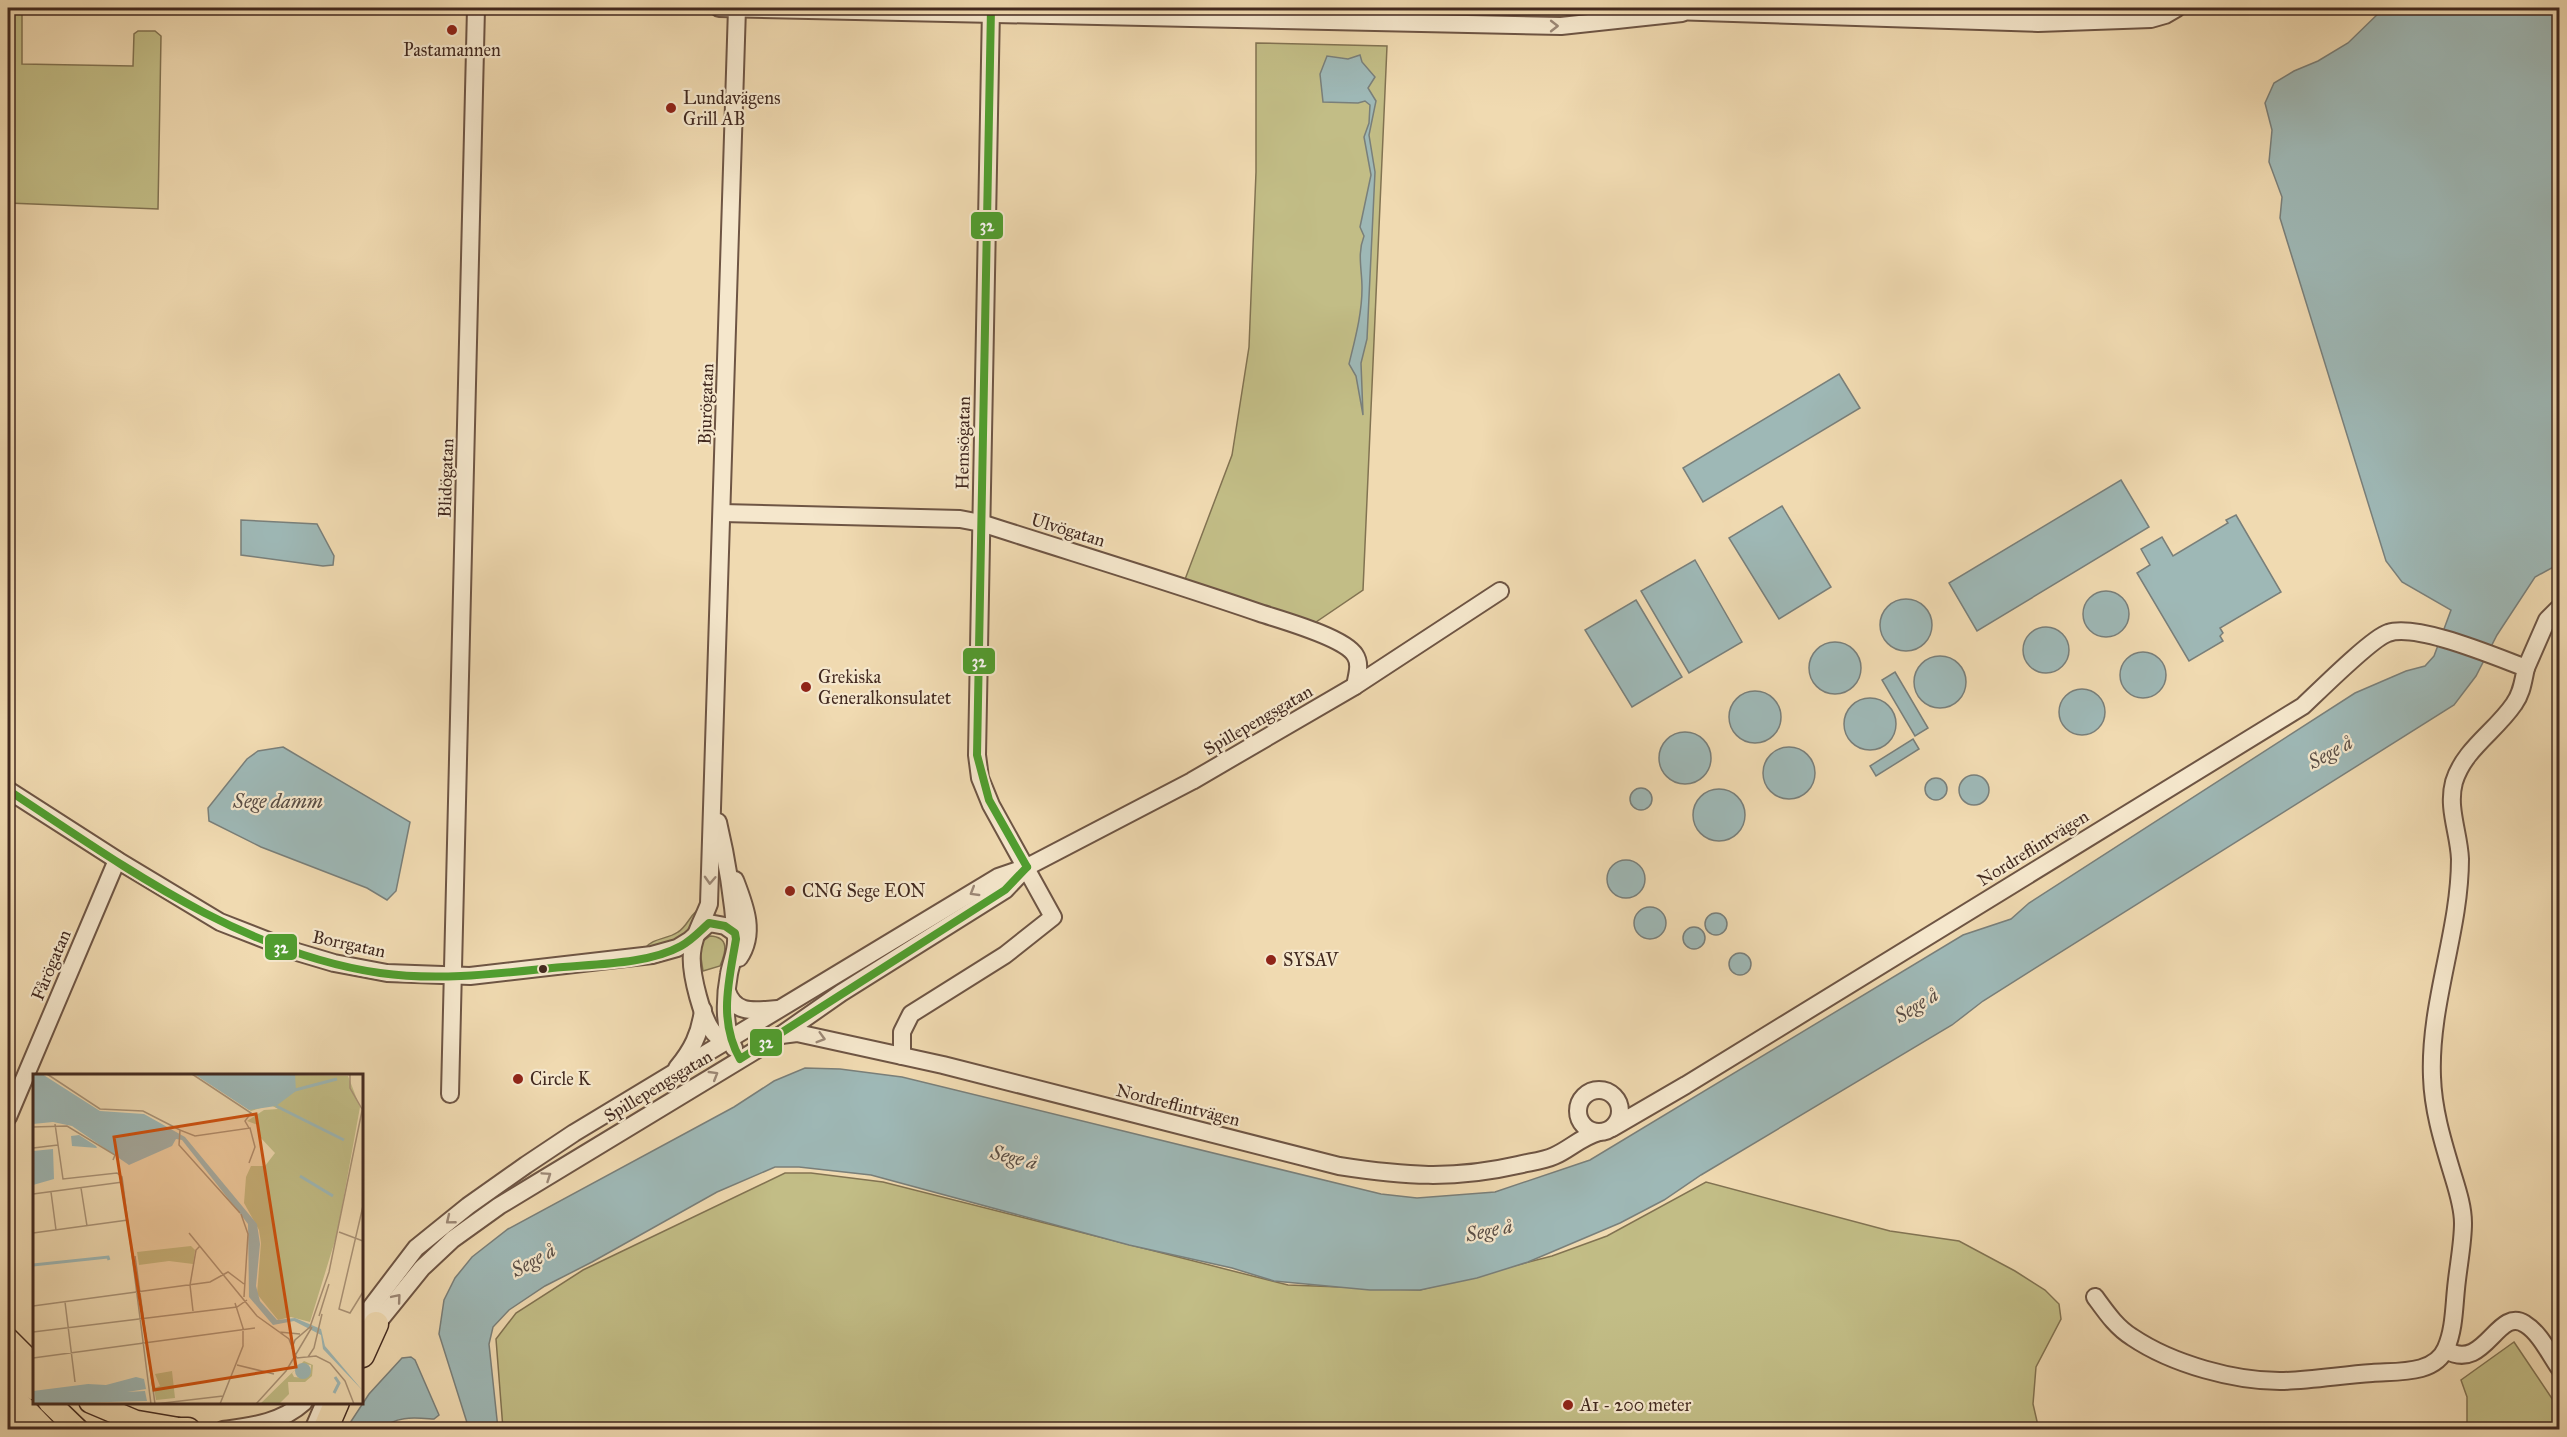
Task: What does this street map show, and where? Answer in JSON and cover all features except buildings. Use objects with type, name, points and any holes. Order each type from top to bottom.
[{"type":"highway","points":[[363,1350],[369,1321]]},
{"type":"highway","points":[[326,1430],[336,1404]]},
{"type":"main road","points":[[8,1339],[33,1364]]},
{"type":"main road","points":[[8,1364],[33,1388]]},
{"type":"main road","points":[[8,1391],[46,1430]]},
{"type":"main road","points":[[51,1404],[78,1430]]},
{"type":"main road","points":[[95,1404],[135,1421],[177,1429]]},
{"type":"main road","points":[[8,1415],[22,1430]]},
{"type":"street","name":"Blidögatan","points":[[450,1094],[476,8]]},
{"type":"street","points":[[719,8],[991,10],[1561,26],[1720,10],[2038,23],[2103,14],[2151,19],[2177,8]]},
{"type":"street","name":"Bjurögatan","points":[[730,1041],[718,1037],[703,1010],[693,973],[692,954],[709,904],[714,801],[737,8]]},
{"type":"street","points":[[1645,8],[1682,13]]},
{"type":"street","name":"Hemsögatan","points":[[902,1056],[902,1032],[911,1014],[1005,955],[1053,917],[997,816],[979,774],[977,724],[991,10]]},
{"type":"street","name":"Ulvögatan","points":[[722,513],[960,519],[981,523],[1173,583],[1315,632],[1345,645],[1355,655],[1359,668],[1355,686]]},
{"type":"street","name":"Spillepengsgatan","points":[[363,1341],[369,1321],[416,1248],[456,1215],[574,1134],[998,877],[1027,867],[1192,781],[1355,686],[1500,591]]},
{"type":"street","points":[[2095,1297],[2111,1319],[2132,1337],[2166,1354],[2211,1371],[2247,1379],[2284,1381],[2423,1368],[2437,1362],[2446,1350],[2451,1331],[2463,1222],[2457,1190],[2435,1110],[2432,1048],[2458,889],[2460,857],[2451,804],[2454,783],[2462,762],[2514,704],[2522,690],[2518,665],[2547,620],[2559,607]]},
{"type":"street","name":"Nordreflintvägen","points":[[781,1035],[797,1033],[902,1056],[1339,1166],[1398,1175],[1446,1177],[1502,1169],[1555,1156],[1585,1136],[1605,1130],[1658,1101],[2303,706],[2386,633],[2404,630],[2423,633],[2518,665]]},
{"type":"street","name":"Borrgatan","points":[[8,790],[117,860],[220,922],[297,952],[358,969],[453,976],[483,975],[652,955],[677,948],[709,923],[725,926],[735,933]]},
{"type":"street","name":"Bjurögatan","points":[[714,801],[728,862],[735,933],[736,951],[727,992],[730,1041],[740,1059]]},
{"type":"street","name":"Fårögatan","points":[[8,1117],[117,860]]},
{"type":"street","name":"Bjurögatan","points":[[728,862],[748,920],[746,947],[731,968]]},
{"type":"street","name":"Spillepengsgatan","points":[[369,1321],[453,1239],[499,1206],[781,1035],[841,993],[1005,890],[1027,867]]},
{"type":"street","name":"Borrgatan","points":[[652,955],[672,958],[693,973]]},
{"type":"street","points":[[727,992],[730,1000],[736,1006],[748,1011],[782,1009]]},
{"type":"street","points":[[669,1078],[691,1052],[698,1036],[703,1010]]},
{"type":"street","points":[[1566,1148],[1579,1116],[1580,1102],[1590,1092],[1603,1091],[1616,1100],[1658,1101]]},
{"type":"street","points":[[1579,1116],[1586,1128],[1605,1130],[1619,1116],[1616,1100]]},
{"type":"street","points":[[2446,1350],[2456,1356],[2465,1356],[2482,1347],[2507,1323],[2518,1320],[2527,1324],[2559,1369]]},
{"type":"street","points":[[223,1430],[272,1421],[293,1412],[302,1404]]},
{"type":"street","points":[[313,1430],[324,1404]]},
{"type":"shaded area","points":[[8,8],[22,8],[22,64],[133,66],[134,34],[138,31],[155,31],[161,36],[158,209],[8,203]]},
{"type":"shaded area","points":[[1124,8],[1265,8],[1265,12]]},
{"type":"shaded area","points":[[1305,8],[1567,8],[1567,18],[1304,13]]},
{"type":"shaded area","points":[[1256,43],[1387,46],[1363,590],[1316,622],[1277,614],[1184,582],[1232,455],[1249,347],[1256,172]]},
{"type":"shaded area","points":[[701,908],[686,934],[665,944],[644,949],[656,940],[678,932]]},
{"type":"shaded area","points":[[710,936],[724,942],[724,956],[720,966],[703,971],[700,951],[702,942]]},
{"type":"shaded area","points":[[785,1173],[811,1173],[883,1182],[1288,1285],[1420,1290],[1552,1256],[1607,1236],[1706,1182],[1890,1231],[1959,1241],[2045,1290],[2059,1304],[2061,1319],[2036,1367],[2033,1404],[2039,1430],[503,1429],[496,1339],[516,1313],[583,1270]]},
{"type":"shaded area","points":[[2514,1342],[2559,1409],[2559,1429],[2467,1429],[2467,1397],[2461,1380]]},
{"type":"water","name":"Sege å","points":[[2384,8],[2559,8],[2559,564],[2535,577],[2497,635],[2476,676],[2454,705],[1983,1001],[1952,1025],[1701,1175],[1664,1200],[1620,1223],[1528,1262],[1477,1278],[1420,1290],[1370,1290],[1274,1281],[1232,1268],[1129,1245],[871,1175],[799,1167],[775,1167],[717,1192],[545,1286],[509,1310],[493,1327],[489,1344],[498,1429],[469,1429],[439,1334],[444,1300],[455,1278],[472,1257],[508,1229],[734,1107],[774,1081],[805,1068],[840,1069],[902,1077],[1381,1194],[1417,1198],[1495,1192],[1590,1160],[1963,935],[2011,919],[2029,903],[2355,693],[2406,671],[2425,666],[2434,656],[2451,610],[2402,582],[2386,561],[2280,218],[2282,197],[2269,162],[2272,130],[2265,103],[2274,83],[2348,43]]},
{"type":"water","points":[[1360,55],[1362,62],[1375,77],[1368,88],[1376,101],[1369,135],[1375,172],[1367,339],[1361,363],[1363,415],[1356,376],[1349,364],[1362,298],[1360,255],[1364,236],[1360,227],[1371,175],[1364,137],[1369,123],[1370,105],[1365,101],[1358,103],[1323,102],[1320,74],[1327,56],[1348,59]]},
{"type":"water","points":[[1839,374],[1860,408],[1703,502],[1683,468]]},
{"type":"water","points":[[2121,480],[2149,527],[1977,631],[1949,583]]},
{"type":"water","points":[[1782,506],[1831,587],[1779,619],[1729,538]]},
{"type":"water","points":[[2236,515],[2281,592],[2220,628],[2223,641],[2189,661],[2137,573],[2150,565],[2141,549],[2162,537],[2173,556],[2228,523],[2226,520]]},
{"type":"water","points":[[241,520],[317,524],[334,556],[333,565],[323,566],[241,555]]},
{"type":"water","points":[[1695,560],[1742,642],[1689,673],[1641,591]]},
{"type":"water","points":[[2106,591],[2122,598],[2129,614],[2122,630],[2106,637],[2090,630],[2083,614],[2090,598]]},
{"type":"water","points":[[1901,599],[1911,599],[1921,603],[1928,610],[1932,625],[1928,640],[1921,647],[1911,651],[1901,651],[1891,647],[1884,640],[1880,630],[1880,620],[1884,610],[1891,603]]},
{"type":"water","points":[[1636,600],[1682,677],[1632,707],[1585,630]]},
{"type":"water","points":[[2046,627],[2062,634],[2069,650],[2062,666],[2046,673],[2030,666],[2023,650],[2030,634]]},
{"type":"water","points":[[1830,642],[1840,642],[1850,646],[1857,653],[1861,668],[1857,683],[1850,690],[1840,694],[1830,694],[1820,690],[1813,683],[1809,673],[1809,663],[1813,653],[1820,646]]},
{"type":"water","points":[[2143,652],[2159,659],[2166,675],[2159,691],[2143,698],[2127,691],[2120,675],[2127,659]]},
{"type":"water","points":[[1935,656],[1945,656],[1955,660],[1962,667],[1966,682],[1962,697],[1955,704],[1945,708],[1935,708],[1925,704],[1918,697],[1914,687],[1914,677],[1918,667],[1925,660]]},
{"type":"water","points":[[1895,672],[1928,728],[1915,736],[1882,680]]},
{"type":"water","points":[[2082,689],[2098,696],[2105,712],[2098,728],[2082,735],[2066,728],[2059,712],[2066,696]]},
{"type":"water","points":[[1750,691],[1760,691],[1770,695],[1777,702],[1781,717],[1777,732],[1770,739],[1760,743],[1750,743],[1740,739],[1733,732],[1729,722],[1729,712],[1733,702],[1740,695]]},
{"type":"water","points":[[1865,698],[1875,698],[1885,702],[1892,709],[1896,724],[1892,739],[1885,746],[1875,750],[1865,750],[1855,746],[1848,739],[1844,729],[1844,719],[1848,709],[1855,702]]},
{"type":"water","points":[[1680,732],[1690,732],[1700,736],[1707,743],[1711,758],[1707,773],[1700,780],[1690,784],[1680,784],[1670,780],[1663,773],[1659,763],[1659,753],[1663,743],[1670,736]]},
{"type":"water","points":[[1913,739],[1919,749],[1876,776],[1870,766]]},
{"type":"water","name":"Sege damm","points":[[283,747],[410,822],[396,891],[387,900],[367,888],[261,847],[209,821],[208,808],[247,759],[258,751]]},
{"type":"water","points":[[1784,747],[1794,747],[1804,751],[1811,758],[1815,773],[1811,788],[1804,795],[1794,799],[1784,799],[1774,795],[1767,788],[1763,778],[1763,768],[1767,758],[1774,751]]},
{"type":"water","points":[[1974,775],[1985,779],[1989,790],[1985,801],[1974,805],[1963,801],[1959,790],[1963,779]]},
{"type":"water","points":[[1936,778],[1946,785],[1947,789],[1940,799],[1936,800],[1926,793],[1925,789],[1932,779]]},
{"type":"water","points":[[1637,788],[1645,788],[1652,795],[1652,803],[1645,810],[1637,810],[1630,803],[1630,795]]},
{"type":"water","points":[[1714,789],[1724,789],[1734,793],[1741,800],[1745,815],[1741,830],[1734,837],[1724,841],[1714,841],[1704,837],[1697,830],[1693,820],[1693,810],[1697,800],[1704,793]]},
{"type":"water","points":[[1626,860],[1640,865],[1645,879],[1640,893],[1626,898],[1612,893],[1607,879],[1612,865]]},
{"type":"water","points":[[1650,907],[1661,912],[1666,923],[1661,934],[1650,939],[1639,934],[1634,923],[1639,912]]},
{"type":"water","points":[[1716,913],[1724,916],[1727,924],[1724,932],[1716,935],[1708,932],[1705,924],[1708,916]]},
{"type":"water","points":[[1694,927],[1702,930],[1705,938],[1702,946],[1694,949],[1686,946],[1683,938],[1686,930]]},
{"type":"water","points":[[1740,953],[1748,956],[1751,964],[1748,972],[1740,975],[1732,972],[1729,964],[1732,956]]},
{"type":"water","points":[[411,1357],[415,1360],[439,1415],[434,1419],[400,1419],[383,1429],[346,1429],[369,1394],[402,1358]]},
{"type":"transit line","name":"32","points":[[991,8],[977,755],[989,800],[1027,867]]},
{"type":"transit line","name":"32","points":[[8,790],[139,876],[231,926],[279,947],[329,962],[380,973],[466,976],[618,963],[652,957],[681,946],[709,923],[725,926],[735,933],[736,939],[728,985],[727,1015],[733,1044],[740,1059],[1005,890],[1027,867]]},
{"type":"place","name":"Pastamannen","points":[[452,30]]},
{"type":"place","name":"Lundavägens Grill AB","points":[[671,108]]},
{"type":"place","name":"Grekiska Generalkonsulatet","points":[[806,687]]},
{"type":"place","name":"CNG Sege EON","points":[[790,891]]},
{"type":"place","name":"SYSAV","points":[[1271,960]]},
{"type":"place","name":"Circle K","points":[[518,1079]]},
{"type":"place","name":"A1 - 200 meter","points":[[1568,1405]]}]
